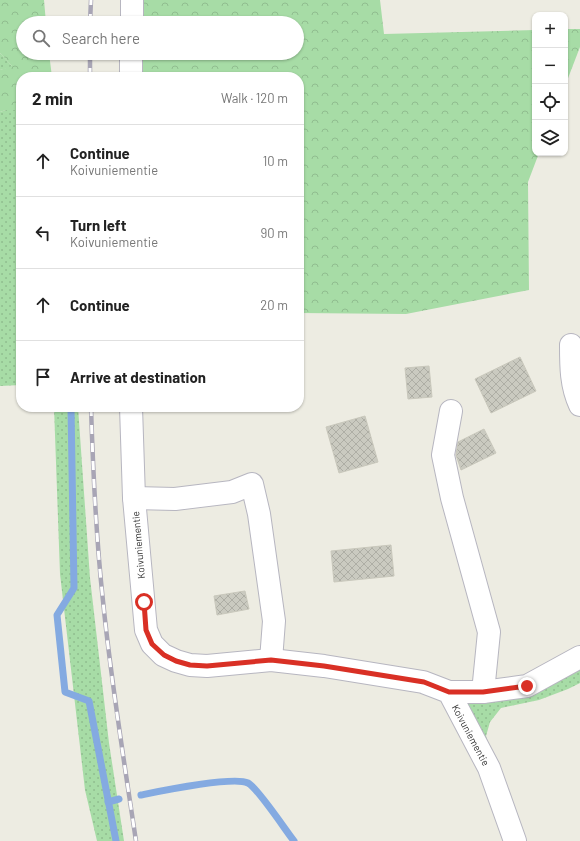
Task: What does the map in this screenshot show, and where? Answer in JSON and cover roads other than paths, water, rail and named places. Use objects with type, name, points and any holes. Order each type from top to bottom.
[{"type":"street","points":[[132,0],[132,16]]},
{"type":"street","points":[[131,60],[131,72]]},
{"type":"street","points":[[571,345],[571,367],[575,394],[580,405]]},
{"type":"street","points":[[451,411],[444,455],[452,498],[489,632],[483,692]]},
{"type":"street","name":"Koivuniementie","points":[[131,412],[134,498],[146,630],[152,644],[164,655],[176,661],[190,665],[207,666],[271,660],[324,666],[424,682],[449,692],[489,768],[515,841]]},
{"type":"street","points":[[134,498],[175,499],[232,492],[252,484],[259,514],[274,621],[271,660]]},
{"type":"street","points":[[449,692],[483,692],[527,686],[580,657]]},
{"type":"waterway","points":[[71,412],[74,588],[57,615],[65,692],[89,701],[116,841]]},
{"type":"waterway","points":[[141,795],[228,781],[248,783],[258,792],[294,841]]},
{"type":"waterway","points":[[108,802],[119,799]]},
{"type":"railway","points":[[90,16],[91,0]]},
{"type":"railway","points":[[90,60],[90,72]]},
{"type":"railway","points":[[91,412],[98,553],[106,631],[136,841]]}]
